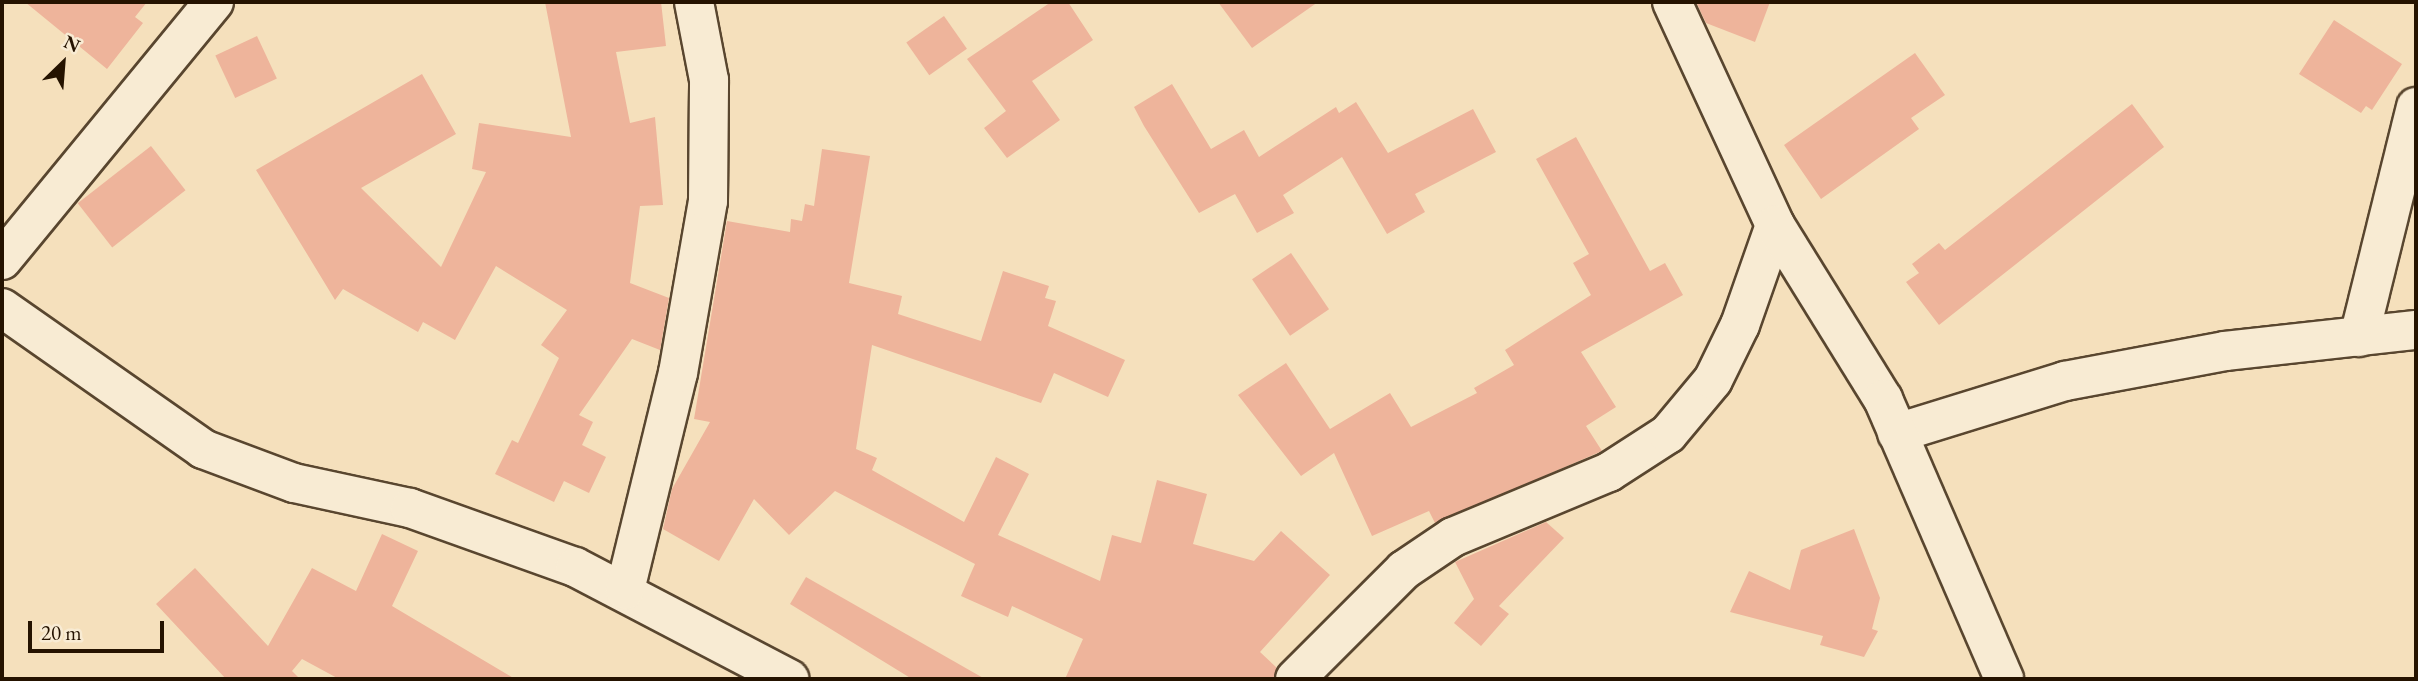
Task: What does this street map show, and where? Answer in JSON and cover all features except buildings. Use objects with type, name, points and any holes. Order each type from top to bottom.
[{"type":"street","points":[[2,260],[214,2]]},
{"type":"street","points":[[625,590],[678,373],[708,201],[709,80],[694,2]]},
{"type":"street","points":[[1672,2],[1775,225],[1883,399],[2004,679]]},
{"type":"street","points":[[2359,337],[2411,161],[2416,107]]},
{"type":"street","points":[[1295,679],[1404,570],[1453,537],[1609,472],[1668,434],[1713,380],[1735,336],[1775,225]]},
{"type":"street","points":[[2,308],[203,449],[294,484],[411,508],[625,590],[789,679]]},
{"type":"street","points":[[1897,433],[2065,381],[2225,351],[2416,330]]}]
